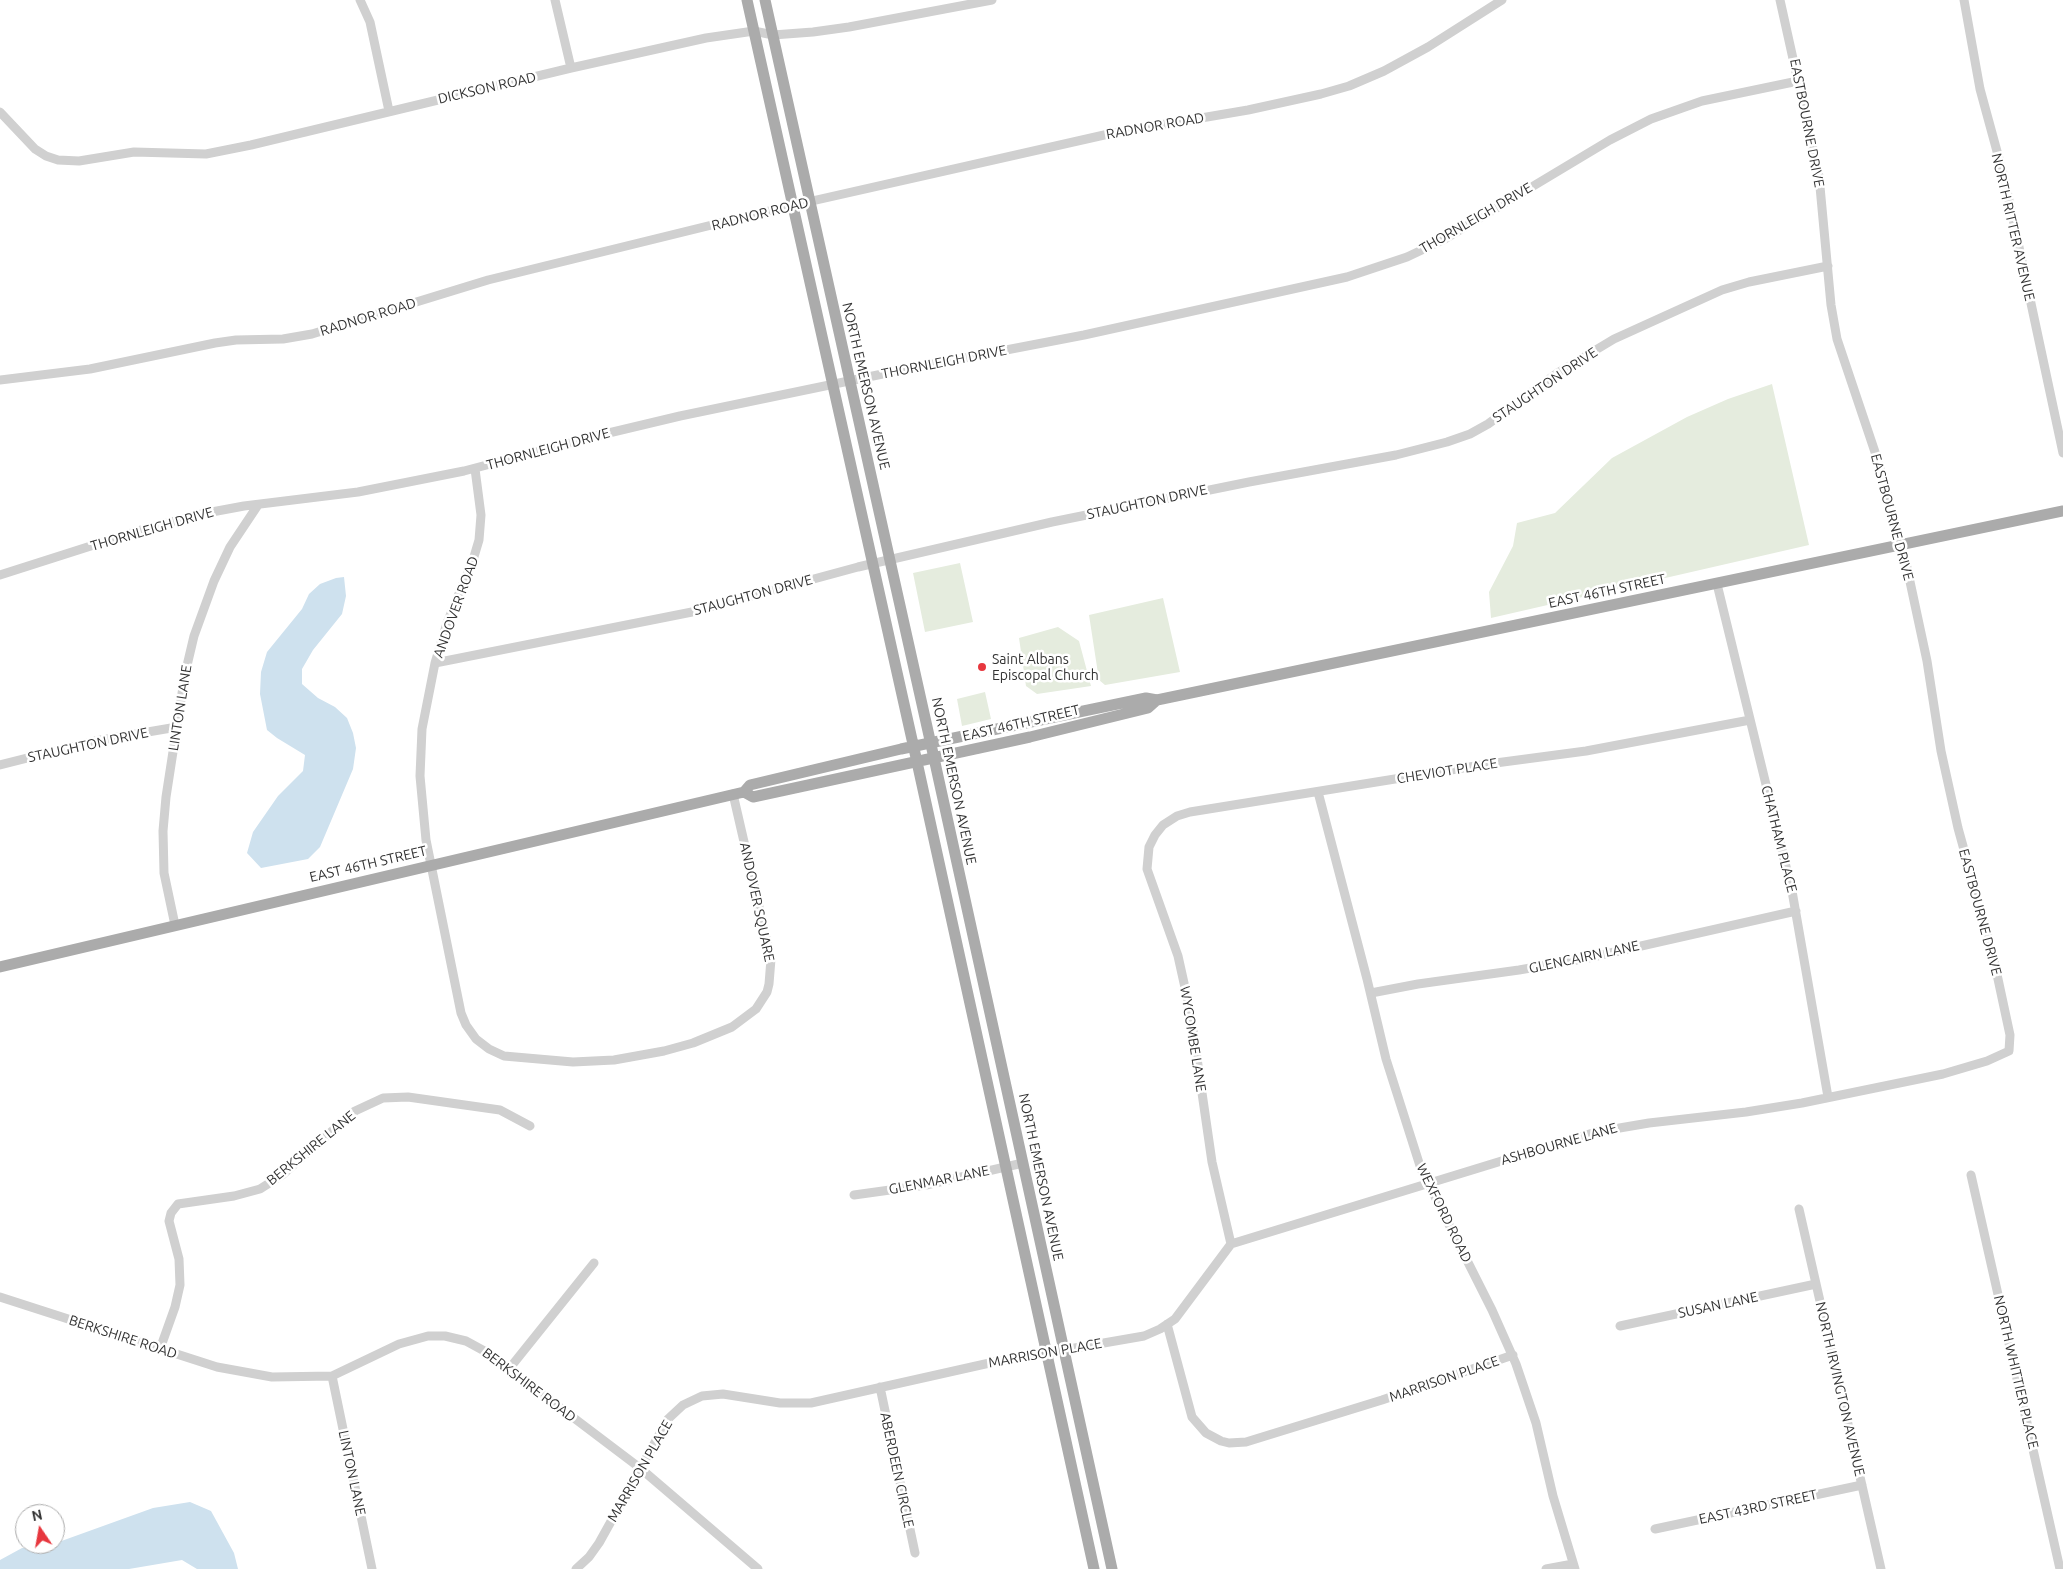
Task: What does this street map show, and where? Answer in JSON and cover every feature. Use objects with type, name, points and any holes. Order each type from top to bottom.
[{"type":"main road","points":[[748,0],[1094,1569]]},
{"type":"main road","name":"NORTH EMERSON AVENUE","points":[[765,0],[1112,1569]]},
{"type":"main road","name":"EAST 46TH STREET","points":[[0,967],[738,793],[750,785],[914,746],[1146,698],[1157,700],[2063,511]]},
{"type":"main road","name":"EAST 46TH STREET","points":[[738,793],[753,797],[1039,736],[1148,708],[1157,700]]},
{"type":"street","points":[[360,0],[370,22],[390,110]]},
{"type":"street","points":[[555,0],[571,68]]},
{"type":"street","name":"DICKSON ROAD","points":[[0,112],[39,152],[58,160],[70,162],[134,152],[184,154],[217,152],[390,110],[706,38],[754,31],[773,35],[849,28],[992,0]]},
{"type":"street","name":"RADNOR ROAD","points":[[0,380],[90,369],[236,340],[283,339],[312,334],[488,280],[793,206],[1113,133],[1256,108],[1321,94],[1349,86],[1384,71],[1428,47],[1502,0]]},
{"type":"street","name":"EASTBOURNE DRIVE","points":[[1780,0],[1819,176],[1831,305],[1837,339],[1878,461],[1901,545],[1927,661],[1941,751],[1958,828],[1992,951],[2010,1035]]},
{"type":"street","name":"NORTH RITTER AVENUE","points":[[1964,0],[1980,89],[2004,177],[2063,453]]},
{"type":"street","name":"THORNLEIGH DRIVE","points":[[0,575],[169,522],[218,511],[358,492],[475,469],[642,425],[833,384],[1084,335],[1338,279],[1407,257],[1445,239],[1602,145],[1651,119],[1714,98],[1798,81]]},
{"type":"street","name":"STAUGHTON DRIVE","points":[[435,663],[692,612],[873,564],[1103,511],[1396,455],[1447,442],[1470,434],[1488,424],[1559,372],[1614,339],[1722,290],[1748,282],[1828,266]]},
{"type":"street","name":"ANDOVER ROAD","points":[[431,865],[422,814],[420,764],[424,717],[435,663],[447,623],[473,560],[479,540],[481,515],[475,469]]},
{"type":"street","name":"LINTON LANE","points":[[175,926],[166,885],[162,839],[166,797],[188,657],[204,604],[230,547],[258,505]]},
{"type":"street","name":"CHATHAM PLACE","points":[[1717,584],[1796,911],[1828,1097]]},
{"type":"street","name":"CHEVIOT PLACE","points":[[1153,839],[1166,822],[1185,813],[1586,751],[1750,720]]},
{"type":"street","name":"STAUGHTON DRIVE","points":[[0,765],[95,741],[177,727]]},
{"type":"street","name":"WEXFORD ROAD","points":[[1318,792],[1371,993],[1389,1072],[1421,1169],[1495,1315],[1513,1356],[1536,1423],[1553,1496],[1574,1566]]},
{"type":"street","name":"ANDOVER SQUARE","points":[[431,865],[461,1013],[468,1029],[482,1044],[504,1056],[573,1062],[614,1060],[664,1051],[709,1037],[743,1020],[761,1003],[770,980],[771,955],[738,793]]},
{"type":"street","name":"WYCOMBE LANE","points":[[1153,839],[1147,856],[1147,873],[1178,956],[1190,1010],[1212,1162],[1232,1244]]},
{"type":"street","name":"GLENCAIRN LANE","points":[[1371,993],[1588,958],[1796,911]]},
{"type":"street","name":"ASHBOURNE LANE","points":[[1232,1244],[1596,1132],[1649,1122],[1746,1112],[1943,1074],[1987,1061],[2008,1051],[2010,1035]]},
{"type":"street","name":"BERKSHIRE LANE","points":[[160,1349],[175,1307],[180,1285],[179,1259],[169,1221],[171,1213],[178,1204],[234,1196],[260,1189],[282,1175],[356,1111],[383,1098],[408,1097],[500,1110],[530,1126]]},
{"type":"street","name":"GLENMAR LANE","points":[[854,1195],[926,1185],[1023,1163]]},
{"type":"street","name":"NORTH WHITTIER PLACE","points":[[1971,1175],[2060,1569]]},
{"type":"street","name":"NORTH IRVINGTON AVENUE","points":[[1799,1209],[1881,1569]]},
{"type":"street","points":[[1167,1324],[1180,1313],[1232,1244]]},
{"type":"street","points":[[509,1369],[594,1263]]},
{"type":"street","name":"SUSAN LANE","points":[[1620,1326],[1816,1284]]},
{"type":"street","name":"BERKSHIRE ROAD","points":[[0,1297],[217,1367],[250,1374],[285,1378],[332,1376],[411,1340],[436,1336],[466,1341],[488,1353],[640,1468],[758,1569]]},
{"type":"street","name":"MARRISON PLACE","points":[[576,1569],[589,1557],[599,1543],[668,1419],[683,1405],[702,1396],[723,1394],[763,1401],[798,1404],[994,1362],[1144,1336],[1155,1332],[1167,1324],[1192,1417],[1206,1433],[1229,1443],[1246,1442],[1382,1400],[1513,1356]]},
{"type":"street","name":"LINTON LANE","points":[[332,1376],[372,1569]]},
{"type":"street","name":"ABERDEEN CIRCLE","points":[[880,1387],[916,1553]]},
{"type":"street","name":"EAST 43RD STREET","points":[[1655,1528],[1862,1485]]},
{"type":"street","points":[[1546,1569],[1574,1566]]},
{"type":"shaded area","points":[[1772,384],[1809,545],[1491,618],[1489,592],[1513,546],[1517,523],[1555,513],[1612,458],[1687,417],[1728,399]]},
{"type":"shaded area","points":[[960,563],[973,622],[925,632],[913,573]]},
{"type":"shaded area","points":[[1163,598],[1180,672],[1105,685],[1099,680],[1089,615]]},
{"type":"shaded area","points":[[1058,627],[1079,641],[1091,686],[1037,694],[1026,686],[1019,638]]},
{"type":"shaded area","points":[[985,692],[991,719],[962,726],[957,699]]},
{"type":"water","points":[[344,577],[346,596],[342,614],[313,650],[302,669],[302,684],[318,698],[335,707],[347,718],[356,748],[353,769],[320,847],[308,859],[261,868],[247,853],[253,832],[278,796],[303,771],[305,755],[267,730],[260,694],[261,672],[267,652],[302,609],[309,594],[320,584]]},
{"type":"water","points":[[190,1502],[211,1511],[234,1553],[238,1569],[197,1569],[182,1560],[129,1569],[0,1569],[0,1560],[15,1552],[15,1554],[65,1554],[65,1540],[153,1508]]},
{"type":"place","name":"Saint Albans Episcopal Church","points":[[982,667]]}]
